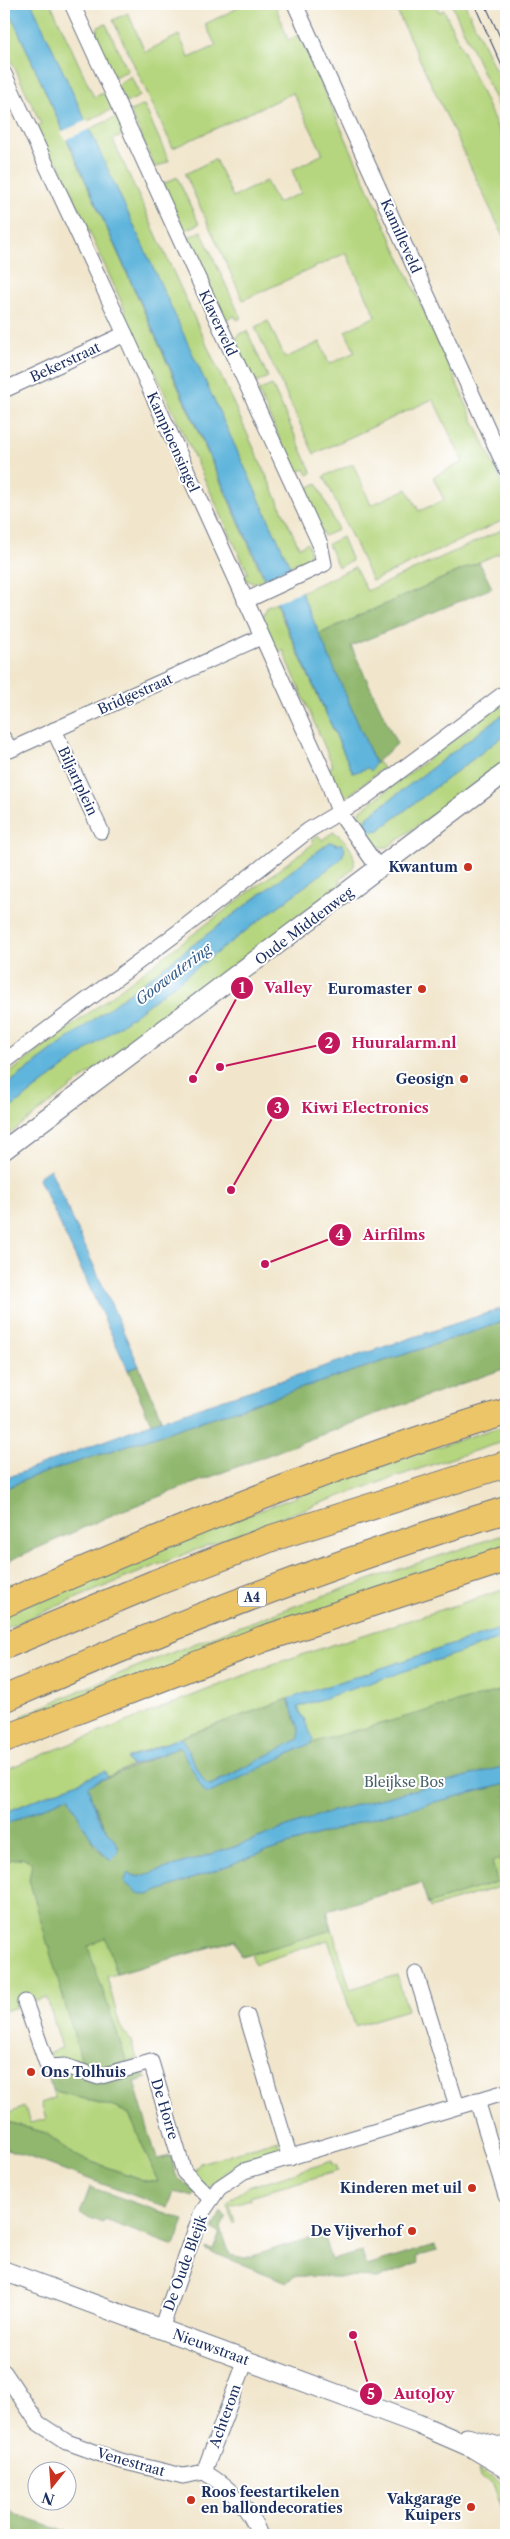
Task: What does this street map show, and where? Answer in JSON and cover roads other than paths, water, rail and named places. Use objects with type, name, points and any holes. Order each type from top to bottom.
[{"type":"highway","points":[[4,1604],[147,1542],[237,1507],[471,1422],[506,1407]]},
{"type":"highway","points":[[471,1422],[506,1412]]},
{"type":"highway","points":[[4,1646],[154,1583],[272,1538],[506,1464]]},
{"type":"highway","name":"A4","points":[[4,1699],[160,1633],[277,1588],[506,1510]]},
{"type":"highway","points":[[4,1739],[254,1642],[506,1558]]},
{"type":"street","name":"Klaverveld","points":[[72,4],[320,544],[324,564],[245,601]]},
{"type":"street","name":"Kamilleveld","points":[[295,4],[506,469]]},
{"type":"street","name":"Kampioensingel","points":[[4,74],[125,334],[329,784],[339,812],[379,869]]},
{"type":"street","name":"Bekerstraat","points":[[4,390],[125,334]]},
{"type":"street","name":"Bridgestraat","points":[[7,745],[54,730],[261,637]]},
{"type":"street","points":[[4,1062],[177,933],[309,830],[365,797],[506,692]]},
{"type":"street","name":"Biljartplein","points":[[54,730],[101,832]]},
{"type":"street","name":"Oude Middenweg","points":[[4,1150],[506,772]]},
{"type":"street","points":[[416,1974],[457,2106]]},
{"type":"street","name":"De Horre","points":[[25,2002],[48,2067],[65,2066],[98,2077],[151,2062],[184,2172],[211,2199]]},
{"type":"street","points":[[247,2016],[290,2158]]},
{"type":"street","name":"De Oude Bleijk","points":[[161,2329],[201,2214],[219,2188],[244,2171],[506,2092]]},
{"type":"street","points":[[477,2100],[506,2196]]},
{"type":"street","name":"Nieuwstraat","points":[[4,2272],[418,2424],[505,2460]]},
{"type":"street","name":"Achterom","points":[[204,2472],[246,2360]]},
{"type":"street","name":"Venestraat","points":[[4,2372],[38,2423],[67,2442],[117,2460],[183,2476],[204,2472]]},
{"type":"street","points":[[204,2472],[226,2485],[240,2500],[254,2520],[260,2535]]},
{"type":"water","points":[[6,4],[32,4],[290,566],[375,763],[371,771],[368,768],[353,773]]},
{"type":"water","points":[[506,712],[506,734],[379,830],[368,832],[364,827],[367,817]]},
{"type":"water","name":"Goowatering","points":[[330,842],[338,845],[341,843],[345,849],[341,859],[4,1113],[4,1087]]},
{"type":"water","points":[[50,1169],[139,1366],[128,1370],[38,1177]]},
{"type":"water","points":[[506,1307],[506,1321],[34,1476],[4,1489],[4,1479],[151,1423]]},
{"type":"water","points":[[506,1627],[506,1637],[298,1707],[313,1738],[311,1743],[206,1795],[180,1747],[131,1766],[127,1759],[181,1737],[205,1783],[211,1785],[299,1739],[299,1729],[288,1699]]},
{"type":"water","points":[[506,1766],[506,1784],[372,1818],[262,1853],[148,1895],[138,1893],[124,1882],[128,1873],[138,1877],[234,1847],[322,1814]]},
{"type":"water","points":[[105,1771],[107,1777],[88,1786],[98,1817],[118,1848],[119,1852],[111,1860],[91,1838],[69,1796],[4,1825],[4,1813]]},
{"type":"tram line","points":[[474,4],[506,75]]},
{"type":"tram line","points":[[485,4],[506,50]]},
{"type":"place","name":"Kwantum","points":[[468,867]]},
{"type":"place","name":"Euromaster","points":[[422,989]]},
{"type":"place","name":"Huuralarm.nl","points":[[220,1067]]},
{"type":"place","name":"Valley","points":[[193,1079]]},
{"type":"place","name":"Geosign","points":[[464,1079]]},
{"type":"place","name":"Kiwi Electronics","points":[[231,1190]]},
{"type":"place","name":"Airfilms","points":[[265,1264]]},
{"type":"place","name":"Ons Tolhuis","points":[[31,2072]]},
{"type":"place","name":"Kinderen met uil","points":[[472,2188]]},
{"type":"place","name":"De Vijverhof","points":[[412,2231]]},
{"type":"place","name":"AutoJoy","points":[[353,2335]]},
{"type":"place","name":"Roos feestartikelen en ballondecoraties","points":[[191,2500]]},
{"type":"place","name":"Vakgarage Kuipers","points":[[471,2507]]},
{"type":"park label","name":"Bleijkse Bos","points":[[404,1782]]}]
